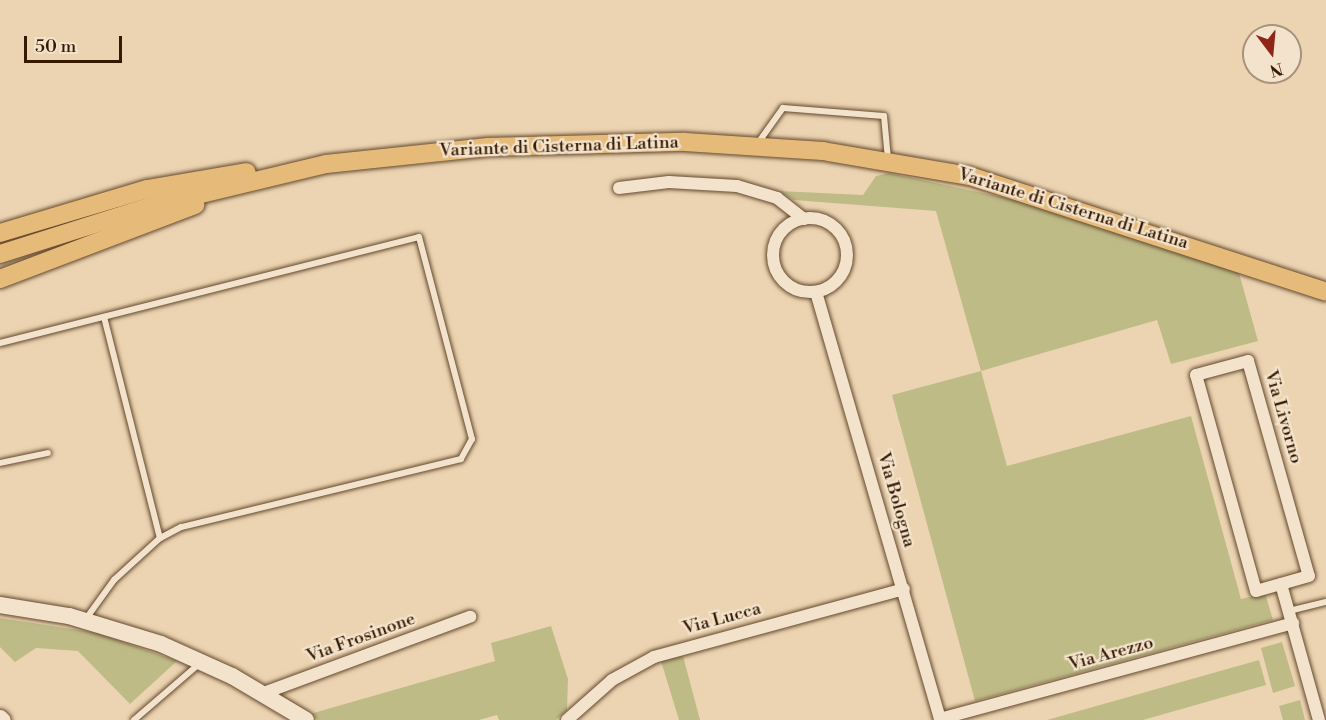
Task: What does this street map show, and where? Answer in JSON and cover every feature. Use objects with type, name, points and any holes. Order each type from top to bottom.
[{"type":"main road","name":"Variante di Cisterna di Latina","points":[[0,254],[151,206],[326,164],[563,143],[756,145],[888,160],[999,183],[1326,292]]},
{"type":"main road","points":[[0,233],[168,184],[326,164]]},
{"type":"main road","points":[[0,279],[130,228],[326,164]]},
{"type":"main road","points":[[0,605],[86,620],[203,661],[264,693],[306,720]]},
{"type":"street","points":[[619,188],[669,182],[737,186],[783,201],[804,219],[829,224],[845,243],[844,268],[838,279],[816,292],[791,287],[774,267],[778,236],[804,219]]},
{"type":"street","name":"Via Bologna","points":[[816,292],[904,589],[940,720]]},
{"type":"street","name":"Via Livorno","points":[[1248,361],[1309,576],[1281,584],[1256,591],[1196,375],[1248,361]]},
{"type":"street","points":[[1281,584],[1319,720]]},
{"type":"street","name":"Via Lucca","points":[[567,720],[612,680],[654,657],[904,589]]},
{"type":"street","name":"Via Frosinone","points":[[264,693],[470,616]]},
{"type":"street","name":"Via Arezzo","points":[[940,720],[1291,617]]},
{"type":"lane","points":[[756,145],[783,108],[884,116],[888,160]]},
{"type":"lane","points":[[0,343],[419,237],[472,440],[461,459],[181,527],[160,538],[114,580],[86,620]]},
{"type":"lane","points":[[104,317],[160,538]]},
{"type":"lane","points":[[0,463],[48,453]]},
{"type":"lane","points":[[1291,617],[1326,602]]},
{"type":"lane","points":[[135,720],[203,661]]},
{"type":"shaded area","points":[[889,173],[1039,205],[1239,273],[1258,341],[1171,364],[1157,320],[981,371],[936,211],[794,200],[779,191],[863,195],[876,176]]},
{"type":"shaded area","points":[[981,371],[1007,466],[1191,416],[1241,599],[1265,593],[1273,620],[975,701],[892,395]]},
{"type":"shaded area","points":[[0,618],[98,633],[177,661],[130,704],[78,651],[36,648],[15,662],[0,647]]},
{"type":"shaded area","points":[[551,626],[568,679],[567,710],[556,720],[499,720],[497,715],[479,720],[318,720],[310,714],[495,661],[491,643]]},
{"type":"shaded area","points":[[1282,642],[1295,686],[1273,693],[1261,648]]},
{"type":"shaded area","points":[[683,656],[700,720],[679,720],[661,661]]},
{"type":"shaded area","points":[[1259,660],[1266,685],[1143,720],[1047,720]]},
{"type":"shaded area","points":[[1300,700],[1305,720],[1283,720],[1279,706]]}]
